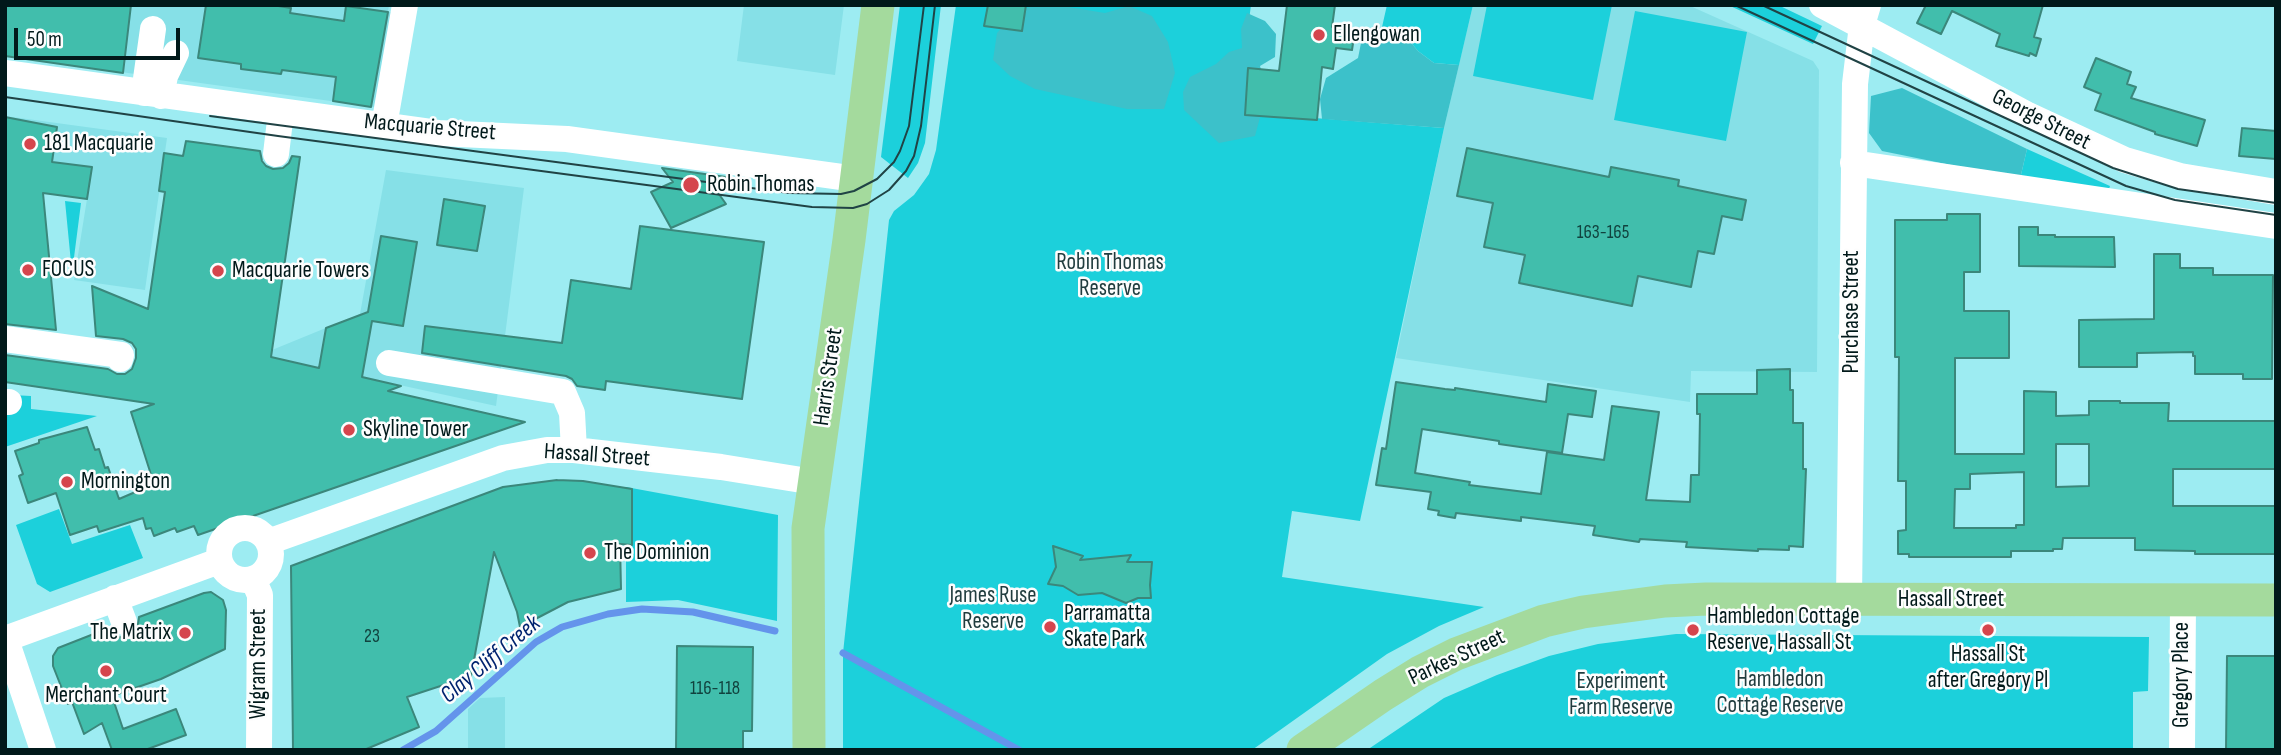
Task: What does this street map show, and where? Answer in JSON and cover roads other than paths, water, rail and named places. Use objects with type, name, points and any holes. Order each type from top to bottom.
[{"type":"main road","name":"Harris Street","points":[[809,750],[808,528],[878,5]]},
{"type":"main road","name":"Hassall Street","points":[[1627,605],[1706,599],[2276,600]]},
{"type":"main road","name":"Parkes Street","points":[[1303,750],[1383,695],[1456,654],[1544,621],[1627,605]]},
{"type":"street","name":"George Street","points":[[1822,5],[1865,15],[2007,104],[2125,160],[2180,177],[2276,192]]},
{"type":"street","points":[[384,126],[405,8]]},
{"type":"street","name":"Purchase Street","points":[[1849,599],[1855,84],[1865,15]]},
{"type":"street","points":[[152,94],[153,29]]},
{"type":"street","points":[[152,94],[165,76],[176,53]]},
{"type":"street","name":"Macquarie Street","points":[[5,73],[384,126],[464,135],[567,139],[856,179]]},
{"type":"street","points":[[276,153],[281,112]]},
{"type":"street","points":[[1853,163],[2276,226]]},
{"type":"street","points":[[5,339],[121,355],[120,359]]},
{"type":"street","points":[[389,363],[563,392],[572,413],[574,450]]},
{"type":"street","name":"Hassall Street","points":[[268,542],[503,458],[547,450],[574,450],[721,467],[814,482]]},
{"type":"street","points":[[237,529],[255,530],[262,534],[271,551],[267,568],[253,579],[244,581],[235,579],[222,569],[219,561],[218,553],[224,538],[237,529]]},
{"type":"street","points":[[43,750],[5,638],[120,610],[219,561]]},
{"type":"street","name":"Wigram Street","points":[[253,579],[260,595],[259,750]]},
{"type":"street","name":"Gregory Place","points":[[2182,750],[2183,600]]},
{"type":"waterway","name":"Clay Cliff Creek","points":[[403,750],[436,731],[536,642],[562,627],[608,614],[642,609],[693,612],[775,631]]},
{"type":"waterway","points":[[843,653],[1019,750]]},
{"type":"tram line","points":[[210,116],[789,193],[841,194],[854,191],[877,179],[894,162],[900,151],[909,126],[924,5]]},
{"type":"tram line","points":[[5,97],[812,207],[853,208],[867,204],[889,190],[906,171],[914,156],[921,126],[935,5]]},
{"type":"tram line","points":[[1735,5],[2126,186],[2175,200],[2276,215]]},
{"type":"tram line","points":[[1762,5],[2113,168],[2178,189],[2276,203]]},
{"type":"place","name":"Ellengowan","points":[[1319,35]]},
{"type":"place","name":"181 Macquarie","points":[[30,144]]},
{"type":"place","name":"Robin Thomas","points":[[691,185]]},
{"type":"place","name":"FOCUS","points":[[28,270]]},
{"type":"place","name":"Macquarie Towers","points":[[218,271]]},
{"type":"place","name":"Skyline Tower","points":[[349,430]]},
{"type":"place","name":"Mornington","points":[[67,482]]},
{"type":"place","name":"The Dominion","points":[[590,553]]},
{"type":"place","name":"Parramatta Skate Park","points":[[1050,627]]},
{"type":"place","name":"Hambledon Cottage Reserve, Hassall St","points":[[1693,630]]},
{"type":"place","name":"Hassall St after Gregory Pl","points":[[1988,630]]},
{"type":"place","name":"The Matrix","points":[[185,633]]},
{"type":"place","name":"Merchant Court","points":[[106,671]]},
{"type":"park label","name":"Robin Thomas Reserve","points":[[1110,276]]},
{"type":"park label","name":"James Ruse Reserve","points":[[993,609]]},
{"type":"park label","name":"Hambledon Cottage Reserve","points":[[1780,693]]},
{"type":"park label","name":"Experiment Farm Reserve","points":[[1621,695]]}]
